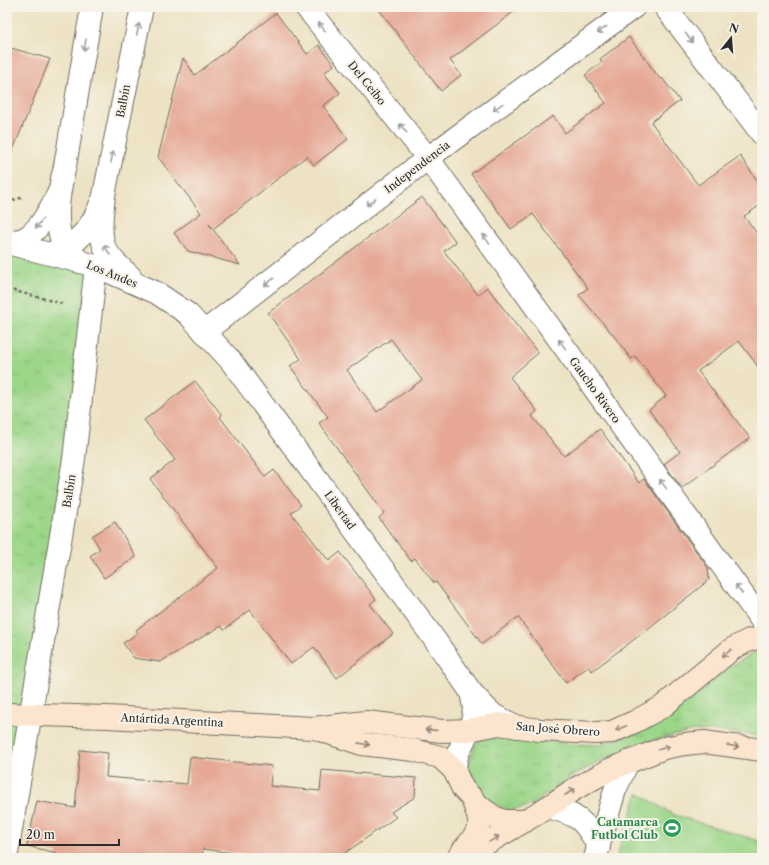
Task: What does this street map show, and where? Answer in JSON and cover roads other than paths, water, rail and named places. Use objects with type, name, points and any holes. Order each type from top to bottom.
[{"type":"street","points":[[81,258],[58,223],[59,191],[65,166],[92,7]]},
{"type":"street","name":"Balbín","points":[[104,195],[142,7]]},
{"type":"street","name":"Del Ceibo","points":[[306,7],[428,158]]},
{"type":"street","name":"Independencia","points":[[204,332],[428,158],[634,7]]},
{"type":"street","points":[[665,7],[762,134]]},
{"type":"street","name":"Gaucho Rivero","points":[[428,158],[762,621]]},
{"type":"street","points":[[7,243],[23,239],[36,229],[59,191]]},
{"type":"street","points":[[81,258],[82,236],[99,210],[104,195]]},
{"type":"street","points":[[104,195],[102,219],[103,243],[112,260],[143,287]]},
{"type":"street","name":"Los Andes","points":[[7,243],[44,253],[81,258],[157,293],[188,314],[204,332]]},
{"type":"street","name":"Balbín","points":[[7,853],[74,459],[81,258]]},
{"type":"street","name":"Libertad","points":[[204,332],[231,361],[435,640],[471,692],[495,716],[518,727]]},
{"type":"street","name":"San José Obrero","points":[[470,730],[499,724],[518,727],[595,733],[612,732],[662,707],[732,649],[749,640],[762,638]]},
{"type":"street","name":"Libertad","points":[[454,770],[458,753],[470,730],[474,708],[471,692]]},
{"type":"street","name":"Antártida Argentina","points":[[7,714],[167,720],[314,728],[366,722],[416,729],[442,731],[470,730]]},
{"type":"street","name":"Antártida Argentina","points":[[314,728],[362,744],[414,750],[440,757],[454,770],[463,789],[480,807],[494,817],[504,821],[525,821]]},
{"type":"street","points":[[462,858],[548,807],[573,790],[609,770],[664,748],[704,742],[762,750]]},
{"type":"street","points":[[597,852],[615,790],[628,762]]},
{"type":"street","points":[[457,858],[476,835],[480,826],[479,817],[470,796]]},
{"type":"street","points":[[548,807],[577,817],[585,824],[597,852]]},
{"type":"place","name":"Catamarca Futbol Club","points":[[672,828]]}]
